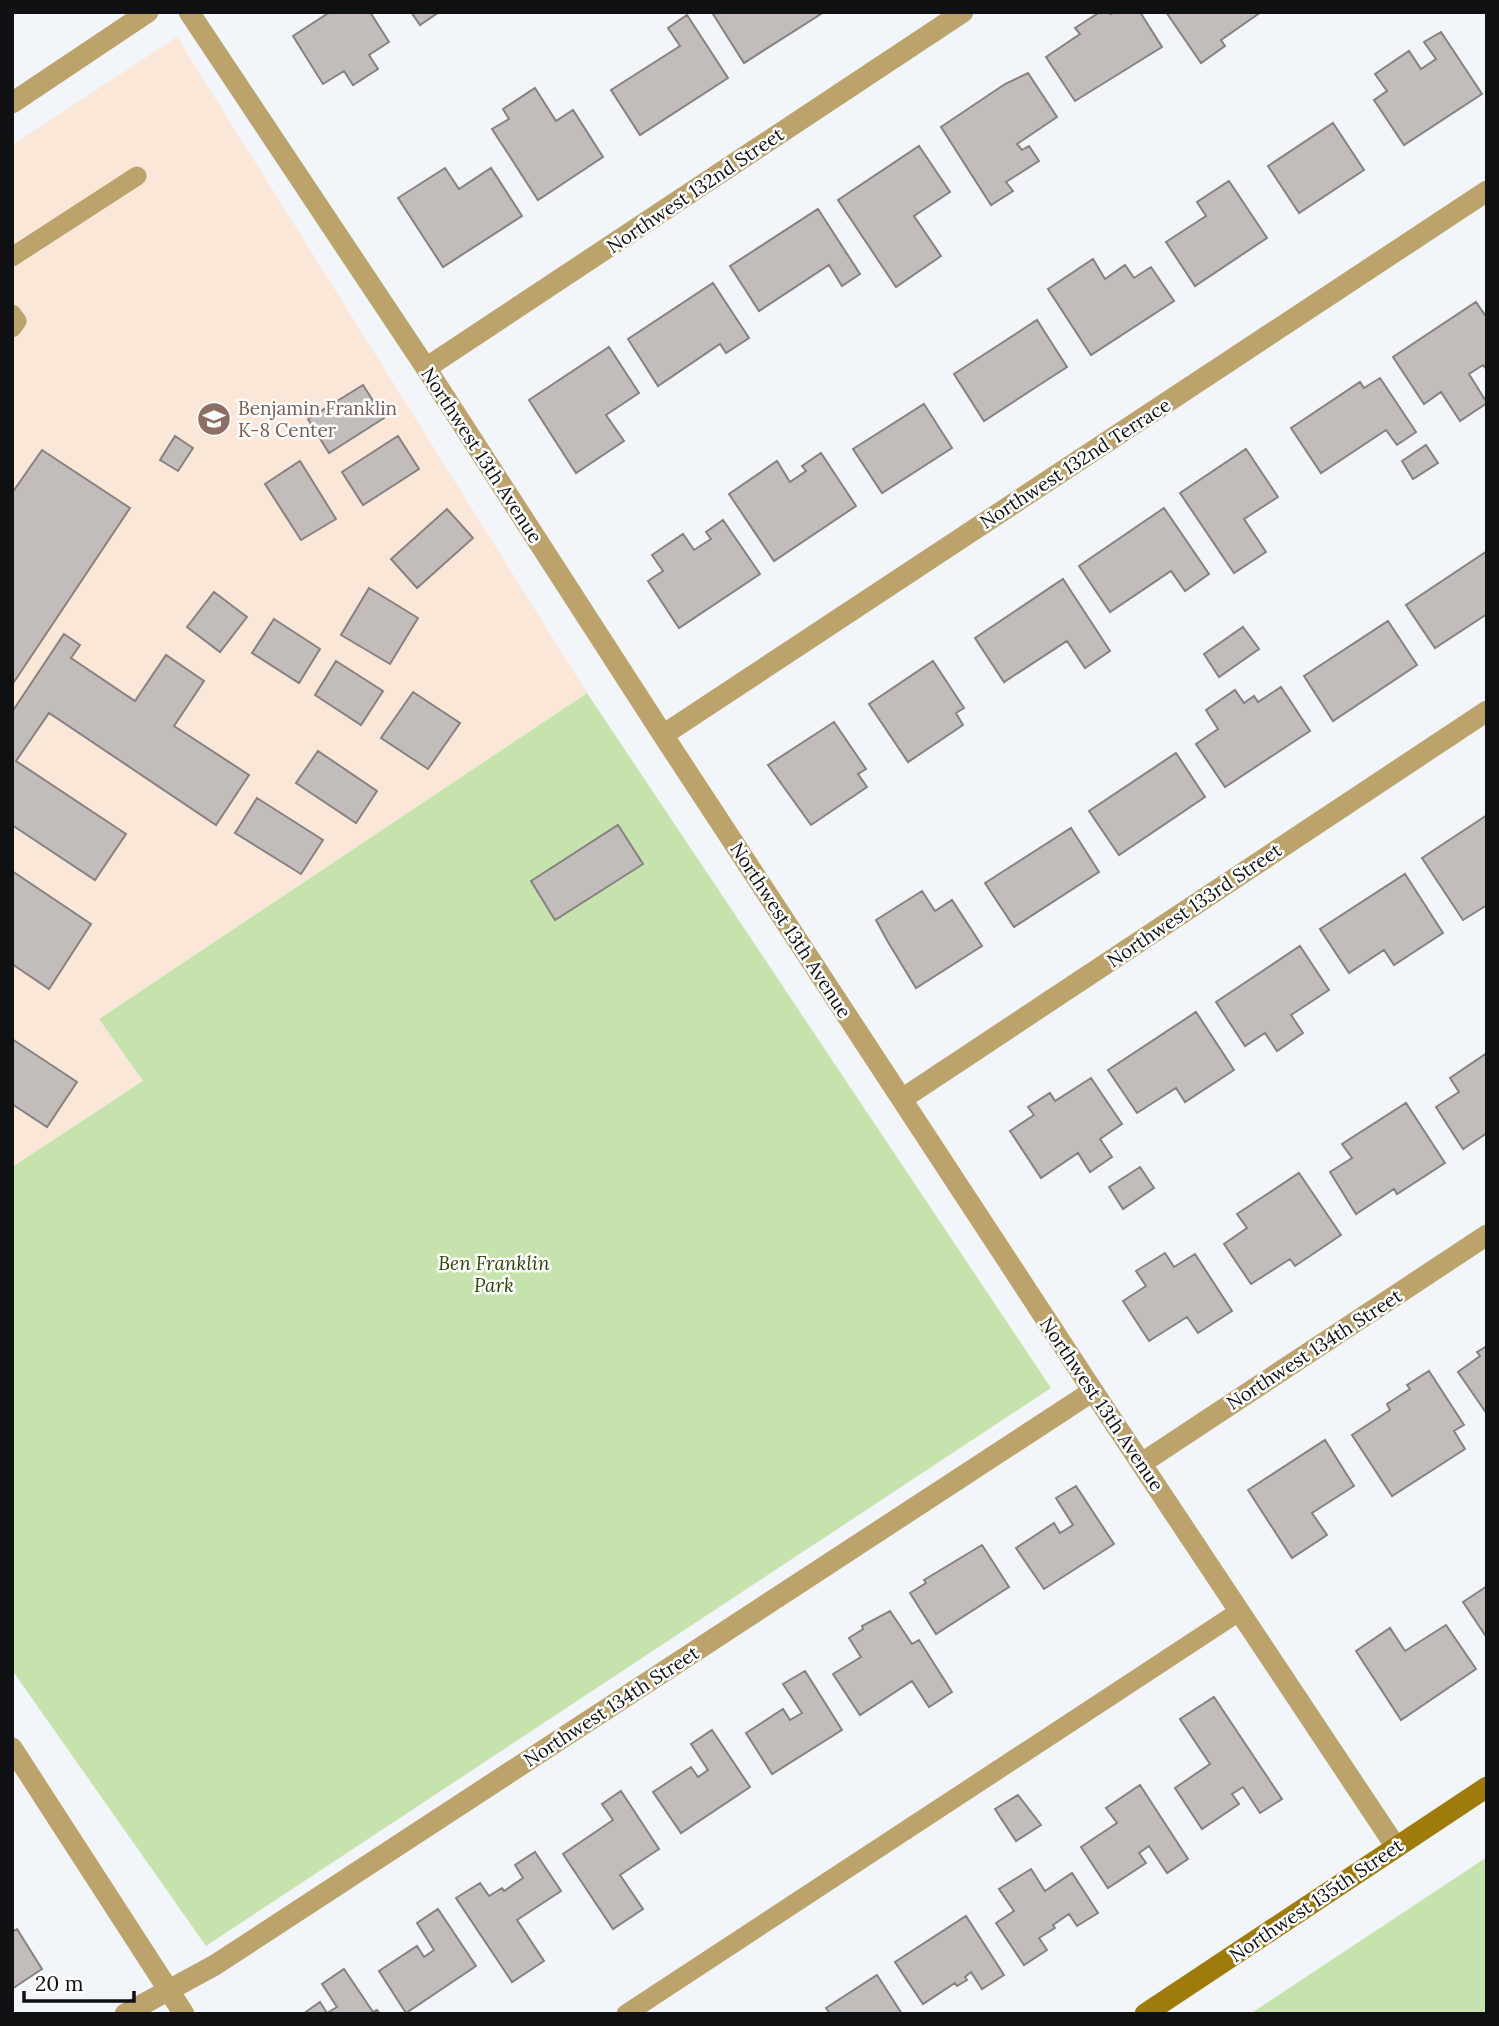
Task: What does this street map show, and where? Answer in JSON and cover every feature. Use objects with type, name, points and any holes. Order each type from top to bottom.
[{"type":"main road","name":"Northwest 135th Street","points":[[1145,2014],[1487,1787]]},
{"type":"street","points":[[12,103],[148,12]]},
{"type":"street","name":"Northwest 13th Avenue","points":[[189,12],[426,368],[1093,1391],[1396,1847]]},
{"type":"street","name":"Northwest 132nd Street","points":[[426,368],[964,12]]},
{"type":"street","name":"Northwest 132nd Terrace","points":[[663,735],[1487,191]]},
{"type":"street","name":"Northwest 133rd Street","points":[[902,1099],[1487,711]]},
{"type":"street","name":"Northwest 134th Street","points":[[1142,1463],[1487,1235]]},
{"type":"street","name":"Northwest 134th Street","points":[[125,2014],[215,1965],[1093,1391]]},
{"type":"street","points":[[15,1759],[184,2014]]},
{"type":"lane","points":[[12,257],[137,176]]},
{"type":"lane","points":[[12,314],[17,321],[12,328]]},
{"type":"lane","points":[[626,2014],[1240,1612]]},
{"type":"shaded area","name":"Benjamin Franklin K-8 Center","points":[[177,37],[587,693],[99,1019],[143,1081],[12,1167],[12,145]]},
{"type":"green space","name":"Ben Franklin Park","points":[[587,693],[1051,1388],[206,1946],[12,1670],[12,1167],[143,1081],[99,1019]]},
{"type":"green space","points":[[1487,1857],[1487,2014],[1250,2014]]},
{"type":"building","points":[[330,12],[370,12],[389,42],[369,55],[378,69],[353,85],[344,71],[323,84],[293,36]]},
{"type":"building","points":[[411,12],[439,12],[420,25]]},
{"type":"building","points":[[824,12],[744,63],[713,14]]},
{"type":"building","points":[[1100,12],[1140,12],[1162,47],[1075,101],[1046,57],[1080,34],[1075,28]]},
{"type":"building","points":[[1166,12],[1261,12],[1221,40],[1225,46],[1201,63]]},
{"type":"building","points":[[687,15],[728,78],[640,135],[611,90],[680,46],[668,28]]},
{"type":"building","points":[[1441,32],[1482,94],[1404,145],[1374,100],[1387,91],[1375,74],[1409,51],[1421,69],[1436,59],[1424,42]]},
{"type":"building","points":[[1028,73],[1057,117],[1017,144],[1022,150],[1029,146],[1039,161],[1006,182],[1013,191],[991,205],[941,127],[1005,84]]},
{"type":"building","points":[[535,88],[556,121],[573,110],[603,157],[538,200],[492,129],[509,119],[503,109]]},
{"type":"building","points":[[1333,123],[1364,170],[1299,213],[1268,166]]},
{"type":"building","points":[[919,146],[950,192],[914,216],[941,256],[896,287],[838,200]]},
{"type":"building","points":[[445,168],[459,189],[491,168],[522,216],[443,267],[398,198]]},
{"type":"building","points":[[1229,181],[1267,238],[1195,286],[1166,242],[1206,216],[1197,202]]},
{"type":"building","points":[[818,209],[860,274],[842,286],[829,265],[759,311],[730,266]]},
{"type":"building","points":[[1093,259],[1105,279],[1125,265],[1134,278],[1151,267],[1174,301],[1091,355],[1048,289]]},
{"type":"building","points":[[713,283],[749,338],[726,353],[720,344],[658,386],[628,339]]},
{"type":"building","points":[[1476,302],[1487,318],[1487,370],[1483,365],[1469,374],[1487,403],[1460,421],[1441,392],[1424,404],[1393,357]]},
{"type":"building","points":[[1037,320],[1067,367],[984,421],[954,374]]},
{"type":"building","points":[[609,347],[639,393],[606,415],[624,441],[576,473],[529,400]]},
{"type":"building","points":[[1380,378],[1416,432],[1397,445],[1386,430],[1321,473],[1291,428],[1360,382],[1364,388]]},
{"type":"building","points":[[363,385],[384,418],[329,453],[308,419]]},
{"type":"building","points":[[924,404],[952,448],[882,493],[853,449]]},
{"type":"building","points":[[175,436],[193,448],[178,471],[160,460]]},
{"type":"building","points":[[398,436],[419,469],[363,505],[342,472]]},
{"type":"building","points":[[1426,445],[1438,463],[1413,479],[1402,461]]},
{"type":"building","points":[[1246,449],[1278,497],[1244,519],[1266,552],[1234,573],[1180,493]]},
{"type":"building","points":[[42,450],[130,508],[12,685],[12,493]]},
{"type":"building","points":[[821,453],[856,506],[774,561],[729,494],[777,461],[790,482],[806,471],[802,466]]},
{"type":"building","points":[[300,461],[336,519],[301,540],[265,484]]},
{"type":"building","points":[[1164,508],[1209,574],[1185,591],[1171,571],[1110,612],[1079,566]]},
{"type":"building","points":[[447,509],[473,538],[417,588],[391,559]]},
{"type":"building","points":[[723,520],[760,574],[679,628],[648,581],[663,571],[652,555],[683,534],[694,550],[711,539],[706,532]]},
{"type":"building","points":[[1487,551],[1487,614],[1435,648],[1406,605]]},
{"type":"building","points":[[1063,579],[1110,651],[1085,668],[1067,641],[1004,682],[975,638]]},
{"type":"building","points":[[369,588],[418,618],[390,664],[341,635]]},
{"type":"building","points":[[214,592],[247,617],[220,652],[187,627]]},
{"type":"building","points":[[274,619],[320,649],[299,683],[252,653]]},
{"type":"building","points":[[1388,621],[1417,665],[1333,721],[1304,676]]},
{"type":"building","points":[[1243,627],[1259,649],[1219,677],[1204,654]]},
{"type":"building","points":[[64,634],[80,645],[71,658],[135,701],[166,655],[204,681],[174,726],[249,775],[216,825],[49,713],[16,761],[126,834],[95,880],[12,825],[12,712]]},
{"type":"building","points":[[336,661],[383,691],[361,725],[315,695]]},
{"type":"building","points":[[933,661],[964,708],[956,713],[963,725],[908,762],[869,704]]},
{"type":"building","points":[[1281,687],[1310,731],[1225,787],[1196,744],[1218,729],[1206,710],[1235,690],[1244,703],[1254,696],[1258,702]]},
{"type":"building","points":[[413,692],[460,723],[428,769],[381,738]]},
{"type":"building","points":[[834,722],[866,769],[858,774],[867,787],[811,825],[768,765]]},
{"type":"building","points":[[318,751],[377,791],[356,823],[296,783]]},
{"type":"building","points":[[1176,753],[1205,797],[1119,855],[1089,811]]},
{"type":"building","points":[[257,798],[323,840],[301,874],[235,833]]},
{"type":"building","points":[[1487,815],[1487,905],[1463,920],[1422,858]]},
{"type":"building","points":[[618,825],[643,864],[555,920],[531,881]]},
{"type":"building","points":[[1071,828],[1099,872],[1014,927],[985,883]]},
{"type":"building","points":[[12,871],[91,924],[49,989],[12,964]]},
{"type":"building","points":[[1405,874],[1443,933],[1394,965],[1384,950],[1349,973],[1320,929]]},
{"type":"building","points":[[922,891],[935,911],[952,900],[982,946],[916,988],[876,920]]},
{"type":"building","points":[[1300,946],[1329,990],[1291,1015],[1303,1033],[1277,1051],[1265,1033],[1245,1046],[1216,1002]]},
{"type":"building","points":[[1196,1012],[1234,1070],[1185,1102],[1176,1088],[1137,1113],[1108,1070]]},
{"type":"building","points":[[12,1039],[77,1082],[47,1127],[12,1104]]},
{"type":"building","points":[[1487,1053],[1487,1133],[1463,1149],[1436,1107],[1459,1092],[1450,1078]]},
{"type":"building","points":[[1091,1078],[1122,1124],[1100,1139],[1112,1157],[1090,1172],[1078,1153],[1041,1178],[1010,1131],[1034,1115],[1028,1107],[1050,1093],[1055,1101]]},
{"type":"building","points":[[1406,1103],[1445,1163],[1397,1194],[1394,1189],[1356,1214],[1330,1172],[1352,1158],[1342,1144]]},
{"type":"building","points":[[1140,1167],[1154,1188],[1123,1209],[1109,1187]]},
{"type":"building","points":[[1299,1173],[1341,1235],[1295,1266],[1290,1259],[1251,1284],[1224,1244],[1247,1228],[1237,1214]]},
{"type":"building","points":[[1165,1253],[1174,1267],[1195,1254],[1232,1311],[1198,1333],[1187,1317],[1149,1341],[1123,1301],[1146,1286],[1136,1271]]},
{"type":"building","points":[[1487,1346],[1487,1414],[1458,1372],[1480,1356],[1477,1352]]},
{"type":"building","points":[[1429,1371],[1464,1425],[1454,1431],[1465,1449],[1392,1496],[1352,1435],[1390,1410],[1387,1404],[1410,1389],[1407,1385]]},
{"type":"building","points":[[1325,1440],[1354,1486],[1312,1513],[1327,1535],[1292,1558],[1248,1490]]},
{"type":"building","points":[[1076,1486],[1114,1544],[1044,1589],[1016,1548],[1054,1523],[1060,1533],[1073,1525],[1056,1498]]},
{"type":"building","points":[[982,1545],[1009,1587],[936,1634],[910,1593],[926,1583],[924,1580]]},
{"type":"building","points":[[1487,1586],[1487,1638],[1463,1602]]},
{"type":"building","points":[[890,1611],[912,1644],[919,1640],[952,1692],[929,1707],[912,1681],[860,1715],[833,1674],[861,1657],[849,1638],[863,1629],[862,1626]]},
{"type":"building","points":[[1446,1625],[1476,1669],[1401,1720],[1356,1651],[1390,1628],[1405,1651]]},
{"type":"building","points":[[805,1671],[842,1730],[772,1774],[746,1733],[783,1709],[790,1720],[802,1713],[783,1684]]},
{"type":"building","points":[[1214,1697],[1282,1799],[1260,1813],[1243,1787],[1232,1794],[1239,1804],[1202,1829],[1175,1788],[1210,1764],[1180,1719]]},
{"type":"building","points":[[712,1730],[750,1787],[681,1833],[653,1792],[691,1767],[698,1777],[708,1770],[691,1744]]},
{"type":"building","points":[[1140,1785],[1188,1859],[1167,1873],[1149,1846],[1139,1853],[1146,1863],[1108,1888],[1081,1847],[1117,1823],[1106,1808]]},
{"type":"building","points":[[621,1791],[659,1849],[620,1875],[643,1909],[613,1929],[563,1854],[613,1820],[602,1804]]},
{"type":"building","points":[[1018,1795],[1041,1825],[1016,1841],[995,1809]]},
{"type":"building","points":[[535,1852],[561,1891],[517,1920],[544,1961],[512,1982],[456,1898],[480,1883],[489,1896],[502,1888],[504,1891],[523,1878],[515,1865]]},
{"type":"building","points":[[1031,1869],[1045,1891],[1072,1873],[1098,1913],[1077,1926],[1069,1914],[1053,1925],[1055,1928],[1039,1938],[1047,1950],[1024,1965],[996,1923],[1014,1911],[999,1889]]},
{"type":"building","points":[[438,1909],[476,1966],[406,2013],[379,1971],[417,1946],[424,1957],[434,1950],[417,1923]]},
{"type":"building","points":[[966,1916],[1004,1975],[982,1989],[971,1972],[965,1977],[967,1980],[957,1986],[955,1983],[923,2004],[895,1962]]},
{"type":"building","points":[[17,1929],[42,1969],[12,1989],[12,1932]]},
{"type":"building","points":[[344,1969],[373,2012],[377,2010],[380,2014],[303,2014],[320,2002],[327,2013],[337,2007],[322,1984]]},
{"type":"building","points":[[877,1975],[902,2014],[830,2014],[826,2008]]},
{"type":"place","name":"Benjamin Franklin K-8 Center","points":[[214,419]]}]
